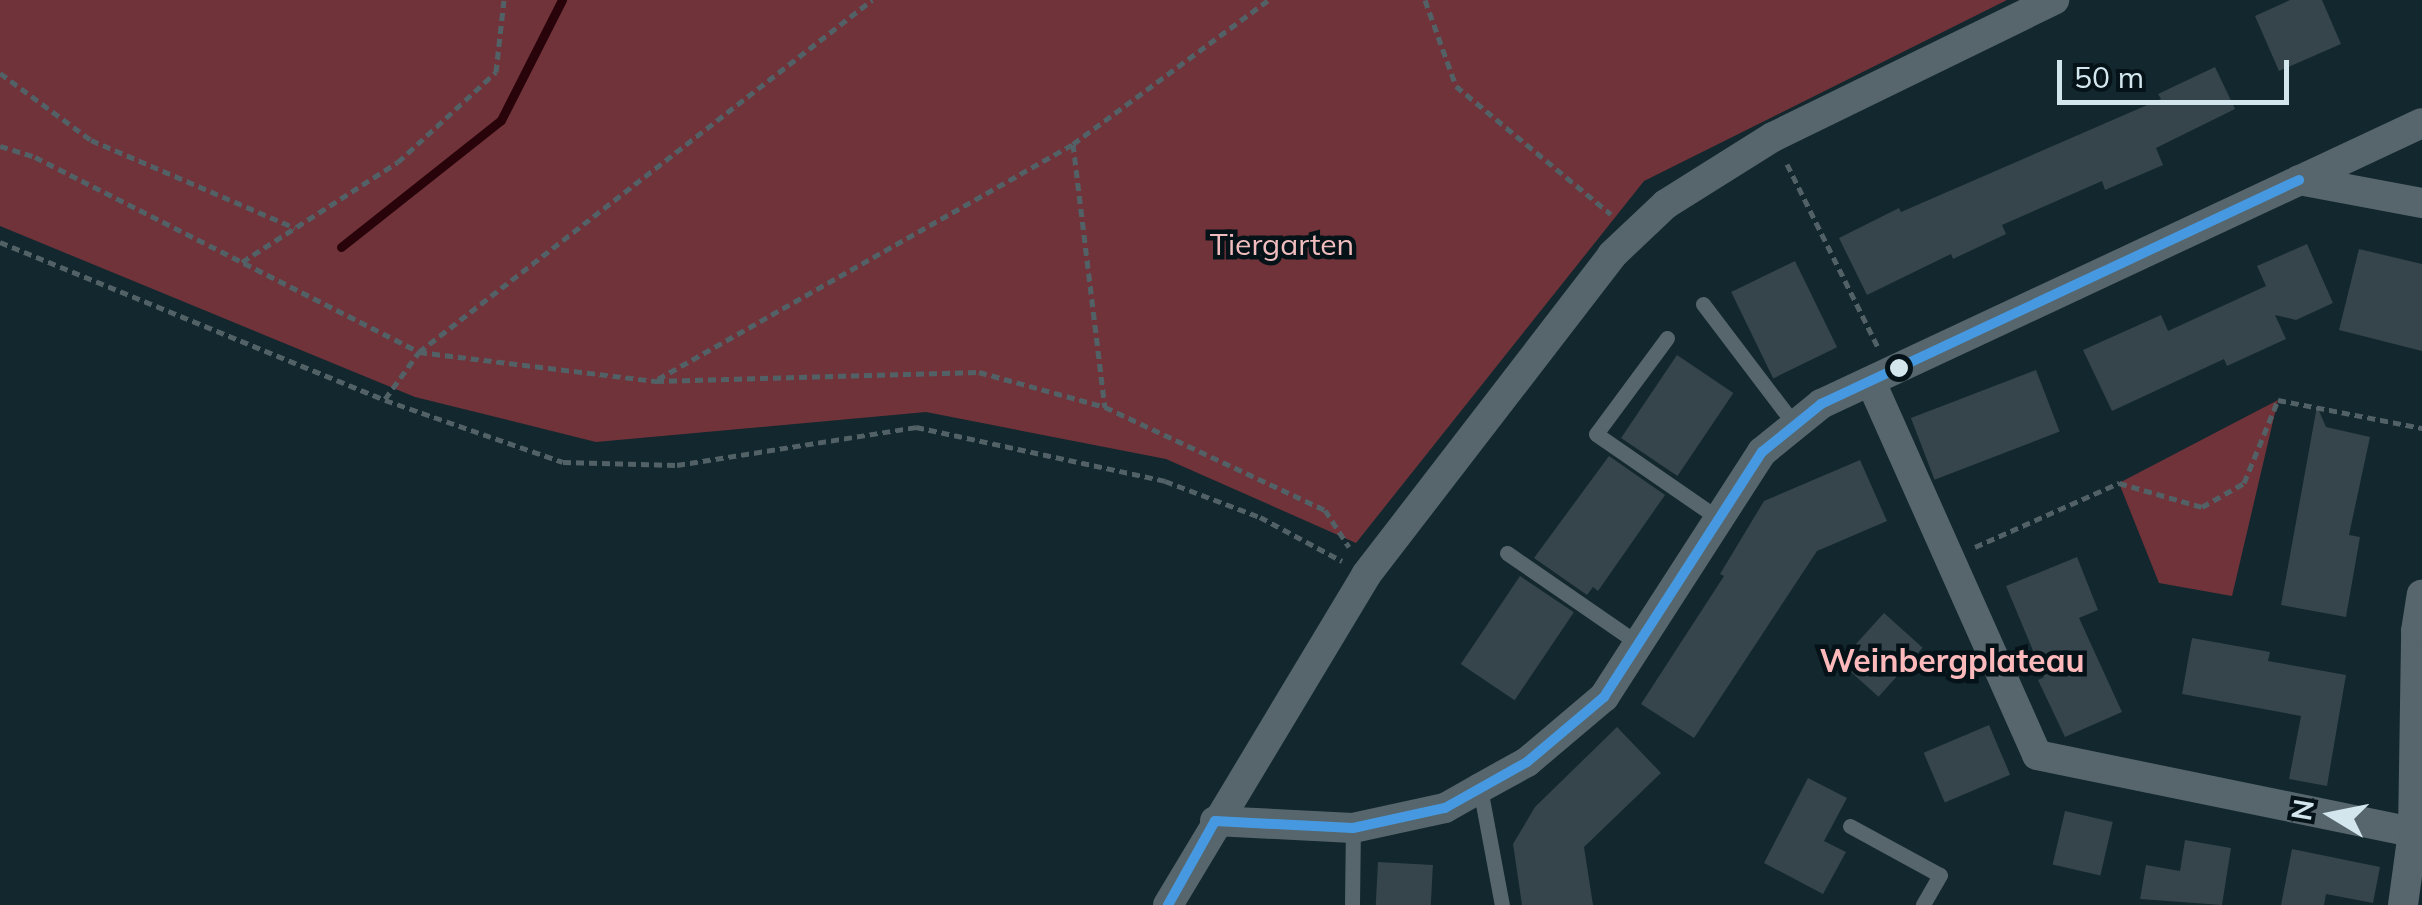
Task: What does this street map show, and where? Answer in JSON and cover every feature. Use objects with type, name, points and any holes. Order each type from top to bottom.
[{"type":"street","points":[[1168,905],[1366,575],[1612,256],[1666,204],[1774,137],[2054,0]]},
{"type":"street","points":[[1215,821],[1353,828],[1446,808],[1527,762],[1604,697],[1762,452],[1821,404],[2422,123]]},
{"type":"street","points":[[2299,180],[2422,204]]},
{"type":"street","points":[[1880,377],[1949,559],[2037,755],[2413,832]]},
{"type":"street","points":[[2403,905],[2413,832],[2416,630],[2422,594]]},
{"type":"lane","points":[[1703,304],[1795,425]]},
{"type":"lane","points":[[1668,338],[1596,434],[1719,519]]},
{"type":"lane","points":[[1506,553],[1638,644]]},
{"type":"lane","points":[[1480,788],[1502,905]]},
{"type":"lane","points":[[1850,826],[1940,875],[1923,905]]},
{"type":"lane","points":[[1352,905],[1353,828]]},
{"type":"path","points":[[242,262],[398,162],[496,72],[504,0]]},
{"type":"path","points":[[384,400],[419,352],[872,0]]},
{"type":"path","points":[[656,381],[1073,144],[1268,0]]},
{"type":"path","points":[[1425,0],[1456,86],[1634,234]]},
{"type":"path","points":[[0,73],[90,140],[294,228]]},
{"type":"path","points":[[1774,137],[1880,377]]},
{"type":"path","points":[[1073,144],[1105,407]]},
{"type":"path","points":[[0,146],[35,157],[419,352],[656,381],[978,372],[1105,407],[1326,510],[1366,575]]},
{"type":"path","points":[[0,242],[384,400],[563,462],[677,465],[916,426],[1165,481],[1260,517],[1366,575]]},
{"type":"path","points":[[1949,559],[2119,483],[2202,507],[2244,483],[2278,400],[2422,428]]},
{"type":"green space","name":"Tiergarten","points":[[0,0],[2007,0],[1644,181],[1356,543],[1166,459],[926,412],[596,442],[415,397],[0,226]]},
{"type":"green space","points":[[2278,400],[2232,596],[2159,583],[2119,483]]},
{"type":"building","points":[[2290,0],[2322,0],[2341,44],[2279,71],[2255,16]]},
{"type":"building","points":[[2215,67],[2235,109],[2156,148],[2163,165],[2105,190],[2102,181],[2002,225],[2006,234],[1953,259],[1951,254],[1867,295],[1839,238],[1899,208],[1901,212],[2161,99],[2158,94]]},
{"type":"building","points":[[2307,244],[2333,303],[2296,320],[2275,315],[2286,339],[2227,366],[2224,359],[2112,411],[2083,350],[2161,315],[2168,331],[2266,286],[2257,266]]},
{"type":"building","points":[[2359,249],[2422,264],[2422,351],[2339,330]]},
{"type":"building","points":[[1795,261],[1837,347],[1773,378],[1731,292]]},
{"type":"building","points":[[1677,355],[1733,393],[1677,476],[1621,438]]},
{"type":"building","points":[[2036,370],[2060,432],[1935,480],[1911,418]]},
{"type":"building","points":[[2317,406],[2326,427],[2370,437],[2349,535],[2360,537],[2346,617],[2281,605]]},
{"type":"building","points":[[1609,456],[1665,495],[1598,591],[1593,587],[1587,595],[1534,558]]},
{"type":"building","points":[[1860,460],[1887,521],[1817,551],[1694,738],[1641,704],[1724,576],[1720,574],[1764,501]]},
{"type":"building","points":[[2077,557],[2098,610],[2079,618],[2122,712],[2065,737],[2038,680],[2044,677],[2006,586]]},
{"type":"building","points":[[1520,576],[1574,612],[1515,700],[1461,664]]},
{"type":"building","points":[[1884,613],[1923,648],[1878,697],[1840,662]]},
{"type":"building","points":[[2192,638],[2270,652],[2268,661],[2346,675],[2327,786],[2289,779],[2301,716],[2182,694]]},
{"type":"building","points":[[1989,725],[2010,775],[1945,802],[1924,753]]},
{"type":"building","points":[[1617,727],[1661,773],[1584,847],[1593,905],[1522,905],[1513,844],[1535,807]]},
{"type":"building","points":[[1808,778],[1847,798],[1824,841],[1846,852],[1823,894],[1764,863]]},
{"type":"building","points":[[2065,811],[2113,822],[2100,876],[2053,865]]},
{"type":"building","points":[[2185,840],[2231,848],[2222,905],[2140,899],[2146,865],[2180,871]]},
{"type":"building","points":[[2292,849],[2380,867],[2373,903],[2326,894],[2324,905],[2281,905]]},
{"type":"building","points":[[1378,862],[1433,865],[1431,905],[1376,905]]},
{"type":"waterway","points":[[341,247],[501,120],[562,0]]},
{"type":"transit line","points":[[1168,905],[1215,821],[1353,828],[1445,808],[1527,762],[1604,697],[1762,452],[1821,404],[2299,180]]},
{"type":"district","name":"Weinbergplateau","points":[[1952,660]]}]
